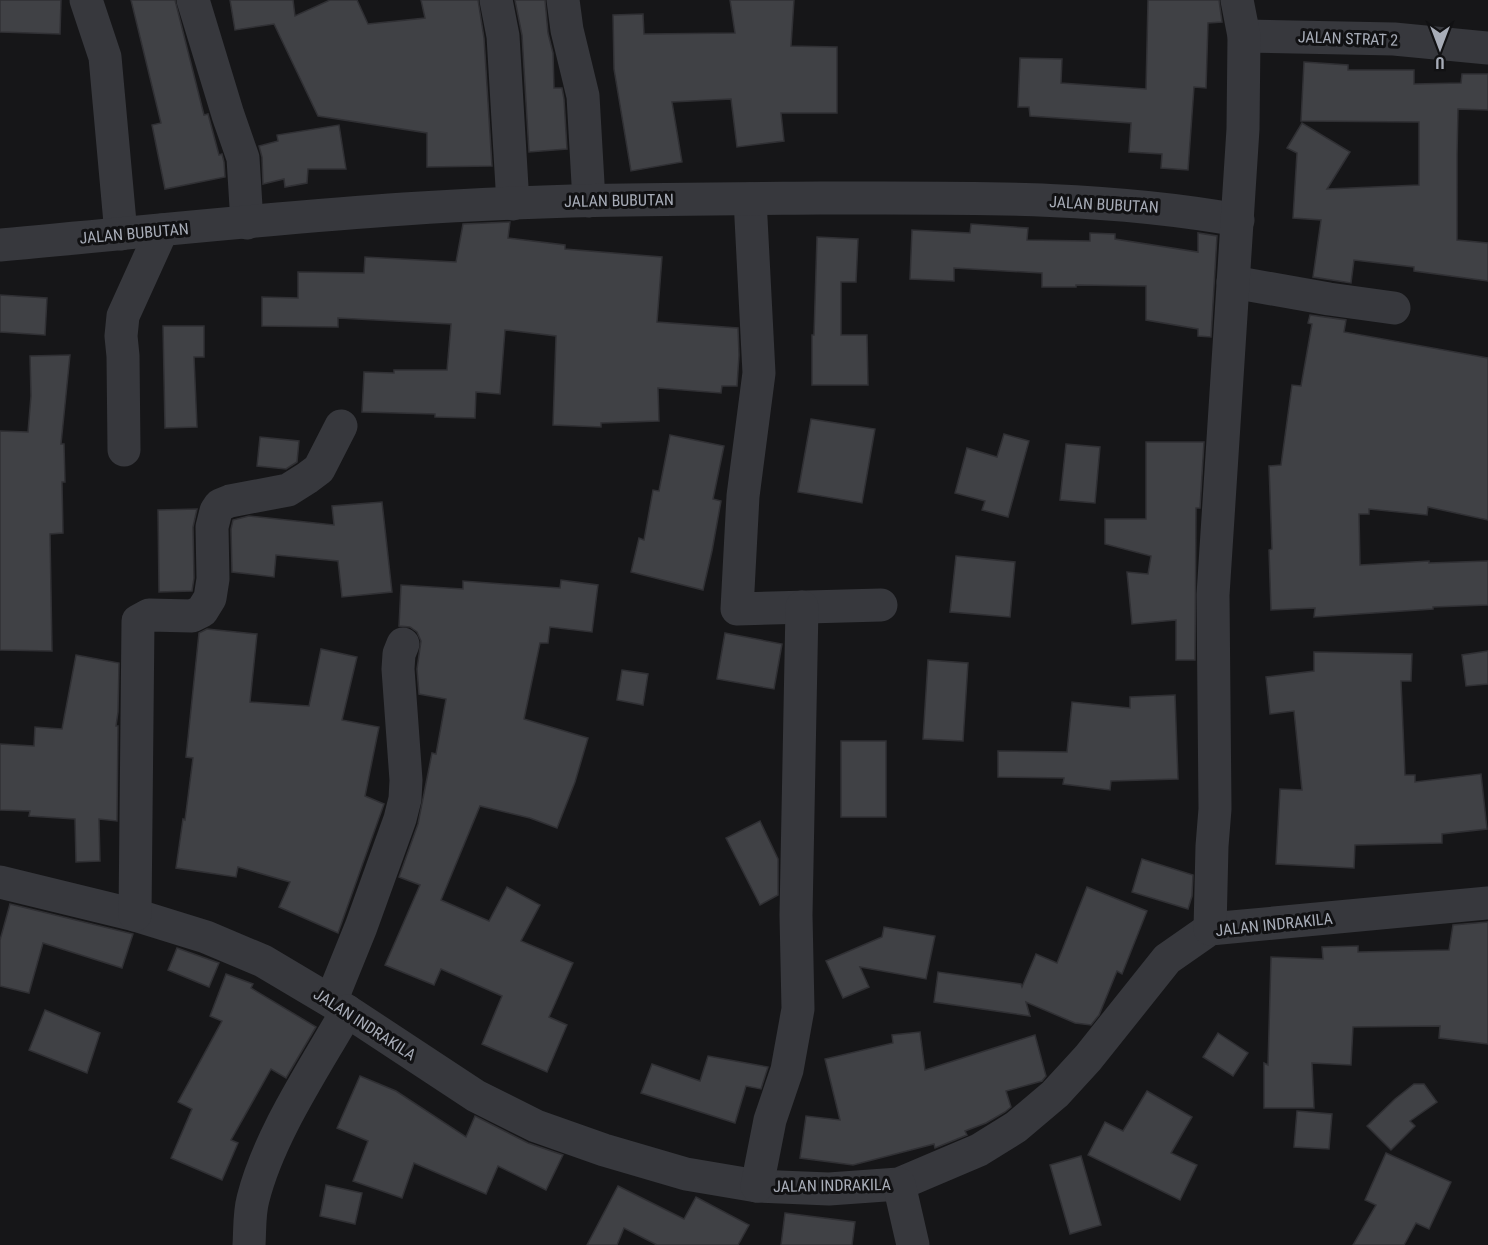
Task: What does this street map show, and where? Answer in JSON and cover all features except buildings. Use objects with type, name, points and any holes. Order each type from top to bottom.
[{"type":"street","points":[[86,0],[105,57],[121,234]]},
{"type":"street","points":[[193,0],[243,158],[247,223]]},
{"type":"street","points":[[496,0],[502,36],[513,204]]},
{"type":"street","points":[[563,0],[567,30],[583,96],[589,201]]},
{"type":"street","points":[[1210,929],[1215,809],[1213,595],[1243,129],[1244,36],[1238,0]]},
{"type":"street","name":"JALAN STRAT 2","points":[[1244,36],[1394,39],[1488,48]]},
{"type":"street","name":"JALAN BUBUTAN","points":[[0,245],[404,209],[589,201],[966,198],[1124,204],[1181,210],[1238,220]]},
{"type":"street","points":[[750,199],[759,373],[743,496],[736,609],[881,605]]},
{"type":"street","points":[[124,450],[121,336],[123,316],[162,230]]},
{"type":"street","points":[[1233,282],[1394,308]]},
{"type":"street","points":[[135,915],[138,621],[149,615],[192,616],[202,611],[210,598],[213,579],[212,527],[216,511],[230,501],[288,490],[307,478],[319,469],[341,426]]},
{"type":"street","points":[[756,1186],[770,1120],[787,1070],[798,1009],[796,915],[802,607]]},
{"type":"street","points":[[249,1245],[252,1202],[262,1169],[339,1006],[361,927],[405,800],[406,780],[398,669],[399,654],[403,644]]},
{"type":"street","name":"JALAN INDRAKILA","points":[[0,882],[135,915],[206,937],[263,961],[339,1006],[476,1096],[536,1126],[686,1174],[756,1186],[829,1189],[899,1184],[979,1150],[1016,1127],[1055,1094],[1088,1058],[1167,959],[1210,929],[1488,903]]},
{"type":"street","points":[[899,1184],[913,1245]]}]
